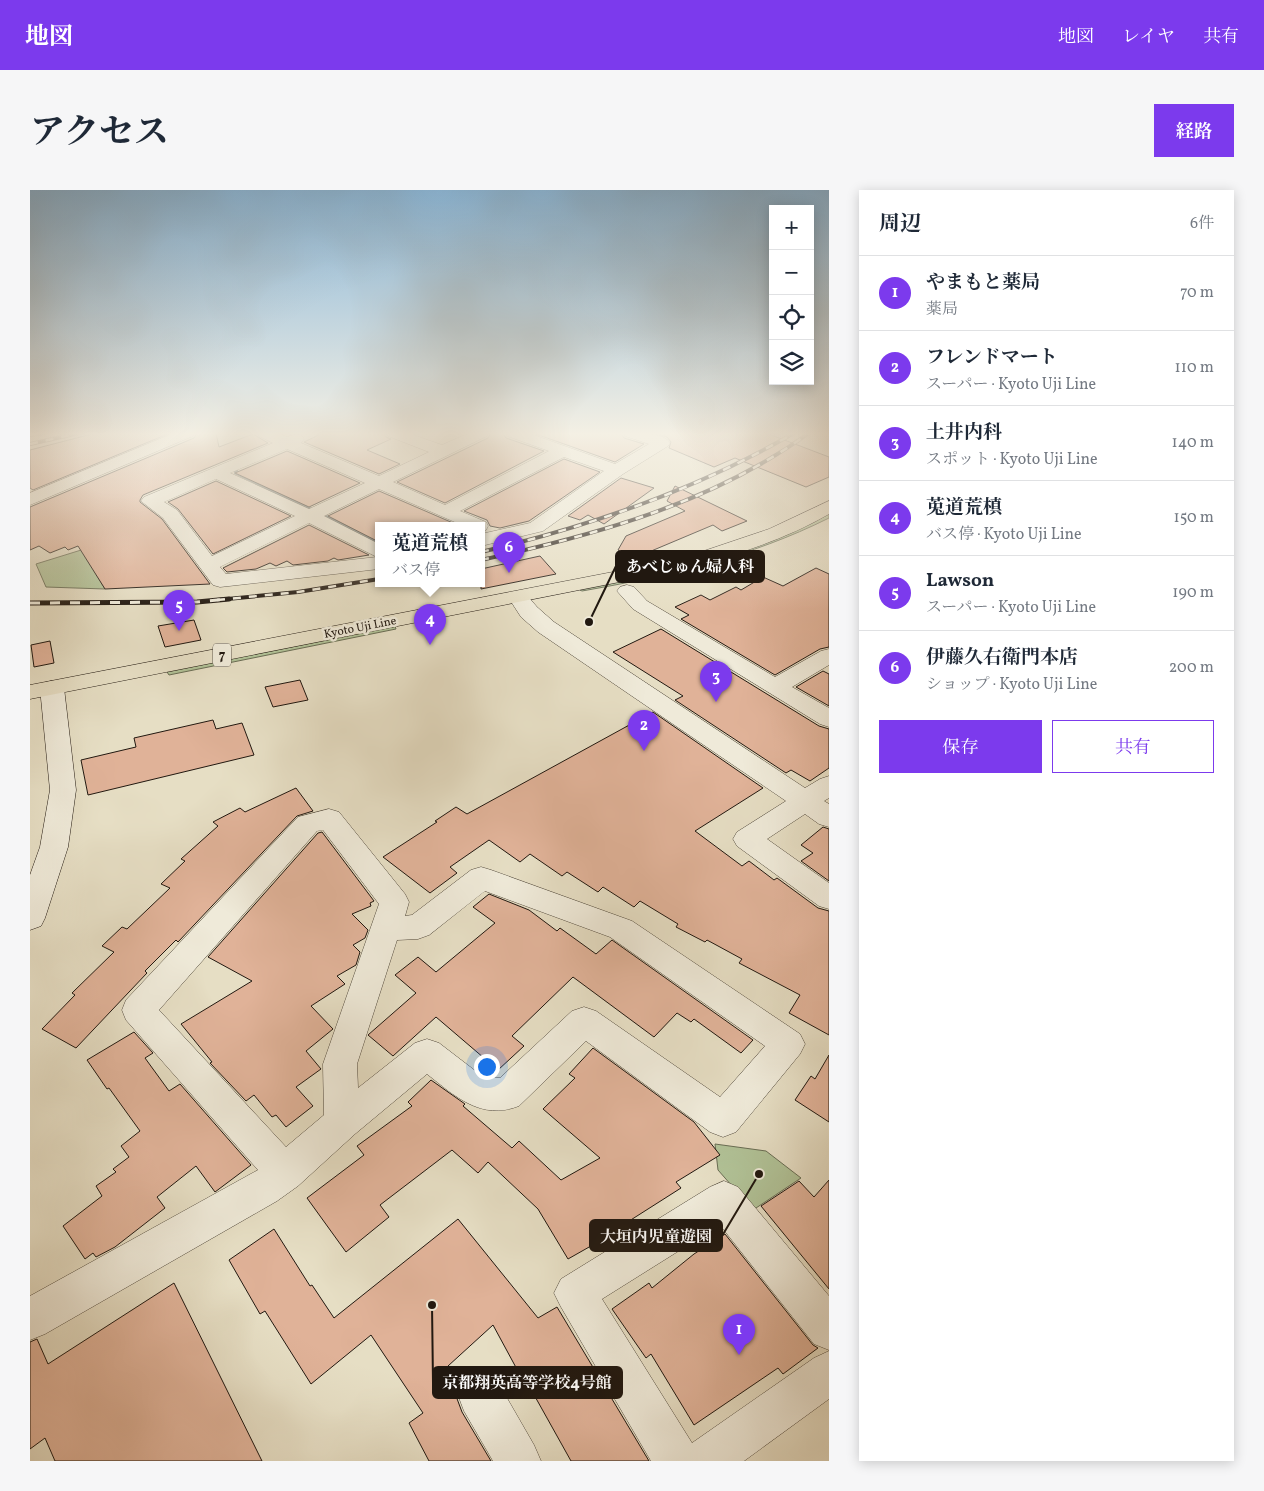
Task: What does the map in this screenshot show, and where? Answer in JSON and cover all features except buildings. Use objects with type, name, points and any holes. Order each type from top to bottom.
[{"type":"main road","name":"Kyoto Uji Line","points":[[42,699],[523,604],[683,564],[738,548],[773,534],[829,506]]},
{"type":"main road","name":"Kyoto Uji Line","points":[[523,604],[627,591],[698,575],[763,555],[829,526]]},
{"type":"street","points":[[30,500],[48,492]]},
{"type":"street","points":[[170,492],[150,501],[170,514],[210,564],[220,581],[375,563]]},
{"type":"street","points":[[258,492],[375,550]]},
{"type":"street","points":[[210,564],[357,492]]},
{"type":"street","points":[[401,492],[468,522]]},
{"type":"street","points":[[445,512],[482,492]]},
{"type":"street","points":[[485,539],[536,527],[585,492]]},
{"type":"street","points":[[485,529],[501,536]]},
{"type":"street","points":[[627,591],[640,605],[829,719]]},
{"type":"street","points":[[523,604],[546,627],[829,817]]},
{"type":"street","points":[[776,686],[829,656]]},
{"type":"street","points":[[30,918],[54,847],[62,790],[42,699]]},
{"type":"street","points":[[829,785],[747,839],[829,898]]},
{"type":"street","points":[[285,1173],[138,1010],[308,824],[329,819],[394,902],[340,1064],[342,1122]]},
{"type":"street","points":[[30,1318],[264,1188],[285,1173],[342,1122],[427,1054],[475,1092],[507,1095],[584,1020],[723,1120],[788,1044],[621,930],[481,878],[418,927],[386,928]]},
{"type":"street","points":[[678,1461],[574,1293],[724,1200],[829,1330]]},
{"type":"street","points":[[706,1461],[829,1373]]},
{"type":"street","points":[[480,1395],[518,1461]]},
{"type":"green space","points":[[829,514],[829,518],[800,532],[708,564],[646,579],[580,590],[645,577],[738,552],[799,529]]},
{"type":"green space","points":[[107,542],[98,577],[105,589],[46,587],[36,564]]},
{"type":"green space","points":[[395,626],[396,629],[169,675],[167,672]]},
{"type":"green space","points":[[715,1144],[766,1151],[801,1178],[753,1210],[718,1170]]},
{"type":"waterway","points":[[276,492],[313,510]]},
{"type":"waterway","points":[[327,517],[375,540]]},
{"type":"railway","points":[[485,551],[603,518],[672,492]]},
{"type":"railway","points":[[485,559],[610,527],[703,492]]},
{"type":"railway","points":[[217,600],[298,592],[375,580]]},
{"type":"railway","points":[[30,603],[197,602],[229,599]]},
{"type":"place","name":"伊藤久右衛門本店","points":[[509,573]]},
{"type":"place","name":"あべじゅん婦人科","points":[[589,622]]},
{"type":"place","name":"Lawson","points":[[179,631]]},
{"type":"place","name":"莵道荒槙","points":[[430,645]]},
{"type":"place","name":"土井内科","points":[[716,702]]},
{"type":"place","name":"フレンドマート","points":[[644,751]]},
{"type":"place","name":"大垣内児童遊園","points":[[759,1174]]},
{"type":"place","name":"京都翔英高等学校4号館","points":[[432,1305]]},
{"type":"place","name":"やまもと薬局","points":[[739,1355]]}]
